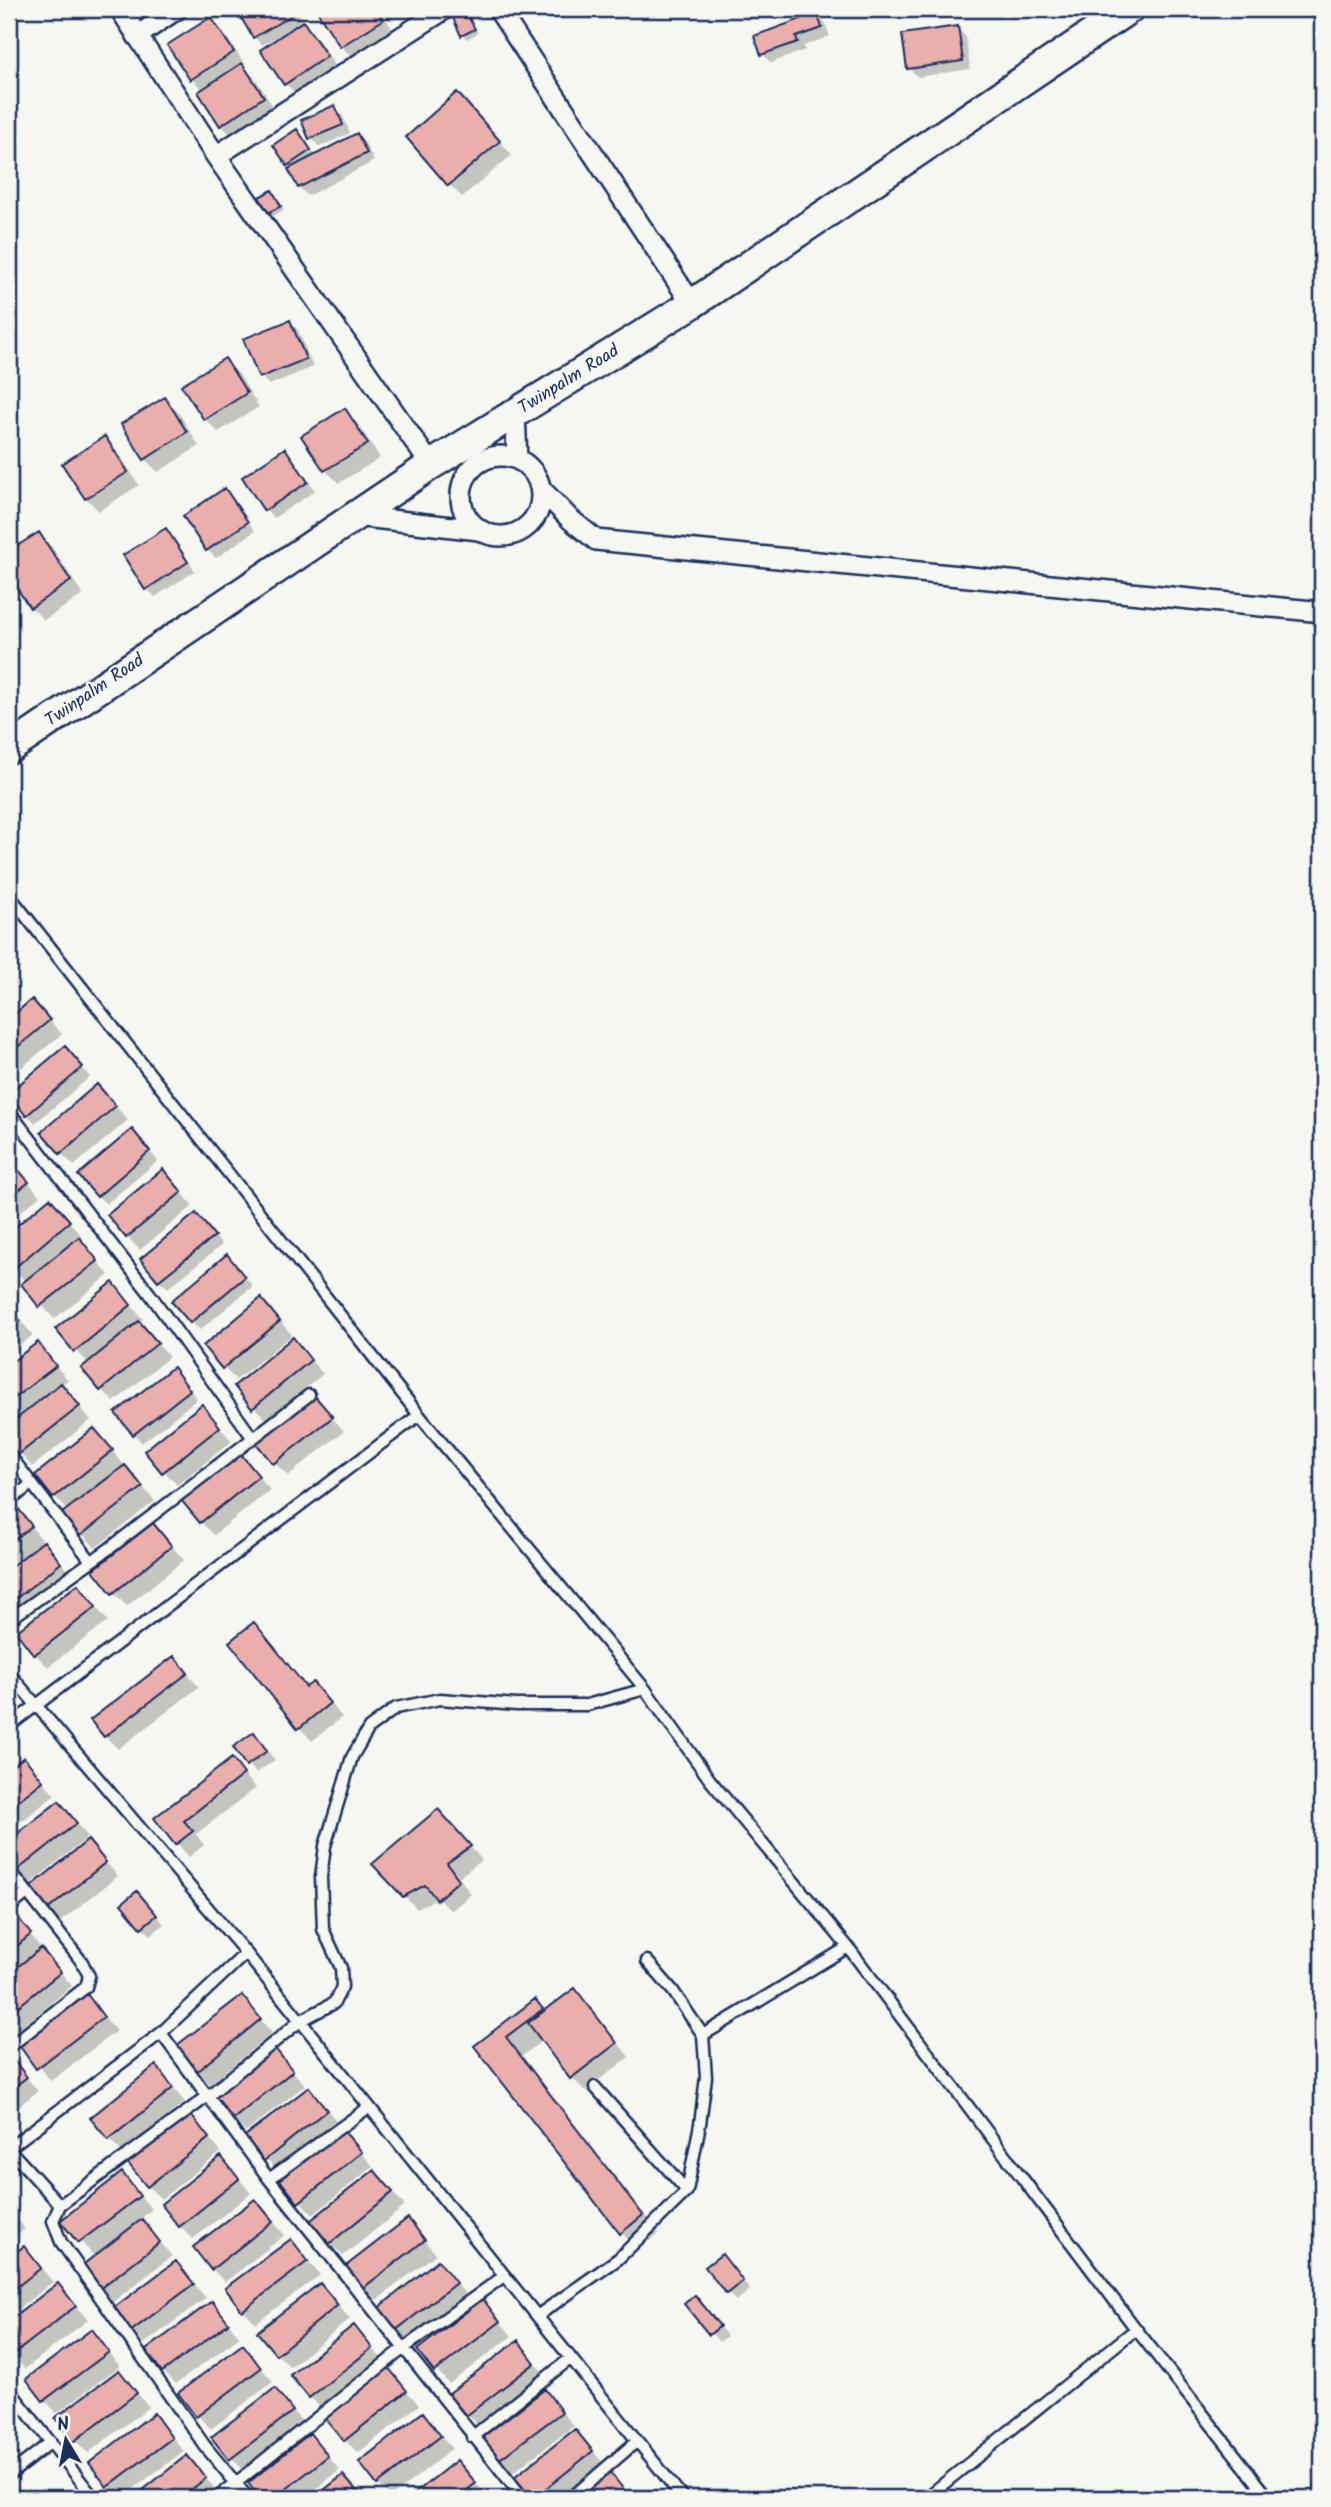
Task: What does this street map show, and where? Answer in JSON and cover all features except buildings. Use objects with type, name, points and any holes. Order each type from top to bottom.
[{"type":"main road","name":"Twinpalm Road","points":[[9,749],[431,465],[692,304],[1129,9]]},
{"type":"street","points":[[120,9],[216,156],[431,465]]},
{"type":"street","points":[[138,36],[177,9]]},
{"type":"street","points":[[216,156],[445,9]]},
{"type":"street","points":[[498,9],[692,304]]},
{"type":"street","points":[[515,413],[517,459]]},
{"type":"street","points":[[355,516],[479,530],[501,537],[524,530],[532,522],[541,500],[540,488],[529,467],[517,459],[502,455],[492,456],[482,460],[467,475],[462,499],[470,521],[479,530]]},
{"type":"street","points":[[540,488],[570,519],[596,540],[1322,612]]},
{"type":"street","points":[[532,522],[570,519]]},
{"type":"lane","points":[[9,894],[419,1415],[645,1689],[710,1780],[848,1947],[1136,2329],[1269,2498]]},
{"type":"lane","points":[[9,918],[20,909]]},
{"type":"lane","points":[[9,1111],[150,1294],[251,1437]]},
{"type":"lane","points":[[9,1620],[309,1395]]},
{"type":"lane","points":[[9,1726],[419,1415]]},
{"type":"lane","points":[[9,1454],[91,1561]]},
{"type":"lane","points":[[9,1502],[32,1484]]},
{"type":"lane","points":[[9,1673],[246,1954],[683,2498]]},
{"type":"lane","points":[[248,2498],[205,2446],[61,2242],[53,2221],[60,2205],[208,2096],[300,2021],[334,2003],[342,1987],[341,1968],[323,1929],[321,1877],[325,1846],[352,1757],[369,1728],[396,1709],[440,1699],[517,1705],[587,1705],[645,1689]]},
{"type":"lane","points":[[9,1869],[82,1962],[89,1976],[86,1987],[9,2047]]},
{"type":"lane","points":[[9,1908],[27,1893]]},
{"type":"lane","points":[[704,2035],[848,1947]]},
{"type":"lane","points":[[60,2205],[9,2149],[161,2034],[246,1954]]},
{"type":"lane","points":[[537,2316],[618,2259],[687,2191],[706,2077],[704,2035],[647,1961]]},
{"type":"lane","points":[[161,2034],[269,2179],[523,2498]]},
{"type":"lane","points":[[595,2087],[687,2191]]},
{"type":"lane","points":[[269,2179],[369,2107]]},
{"type":"lane","points":[[217,2498],[404,2348],[504,2276]]},
{"type":"lane","points":[[926,2498],[1136,2329]]},
{"type":"lane","points":[[472,2437],[571,2358]]},
{"type":"lane","points":[[9,2389],[94,2498]]},
{"type":"lane","points":[[571,2498],[637,2441]]},
{"type":"lane","points":[[9,2475],[51,2442]]}]
